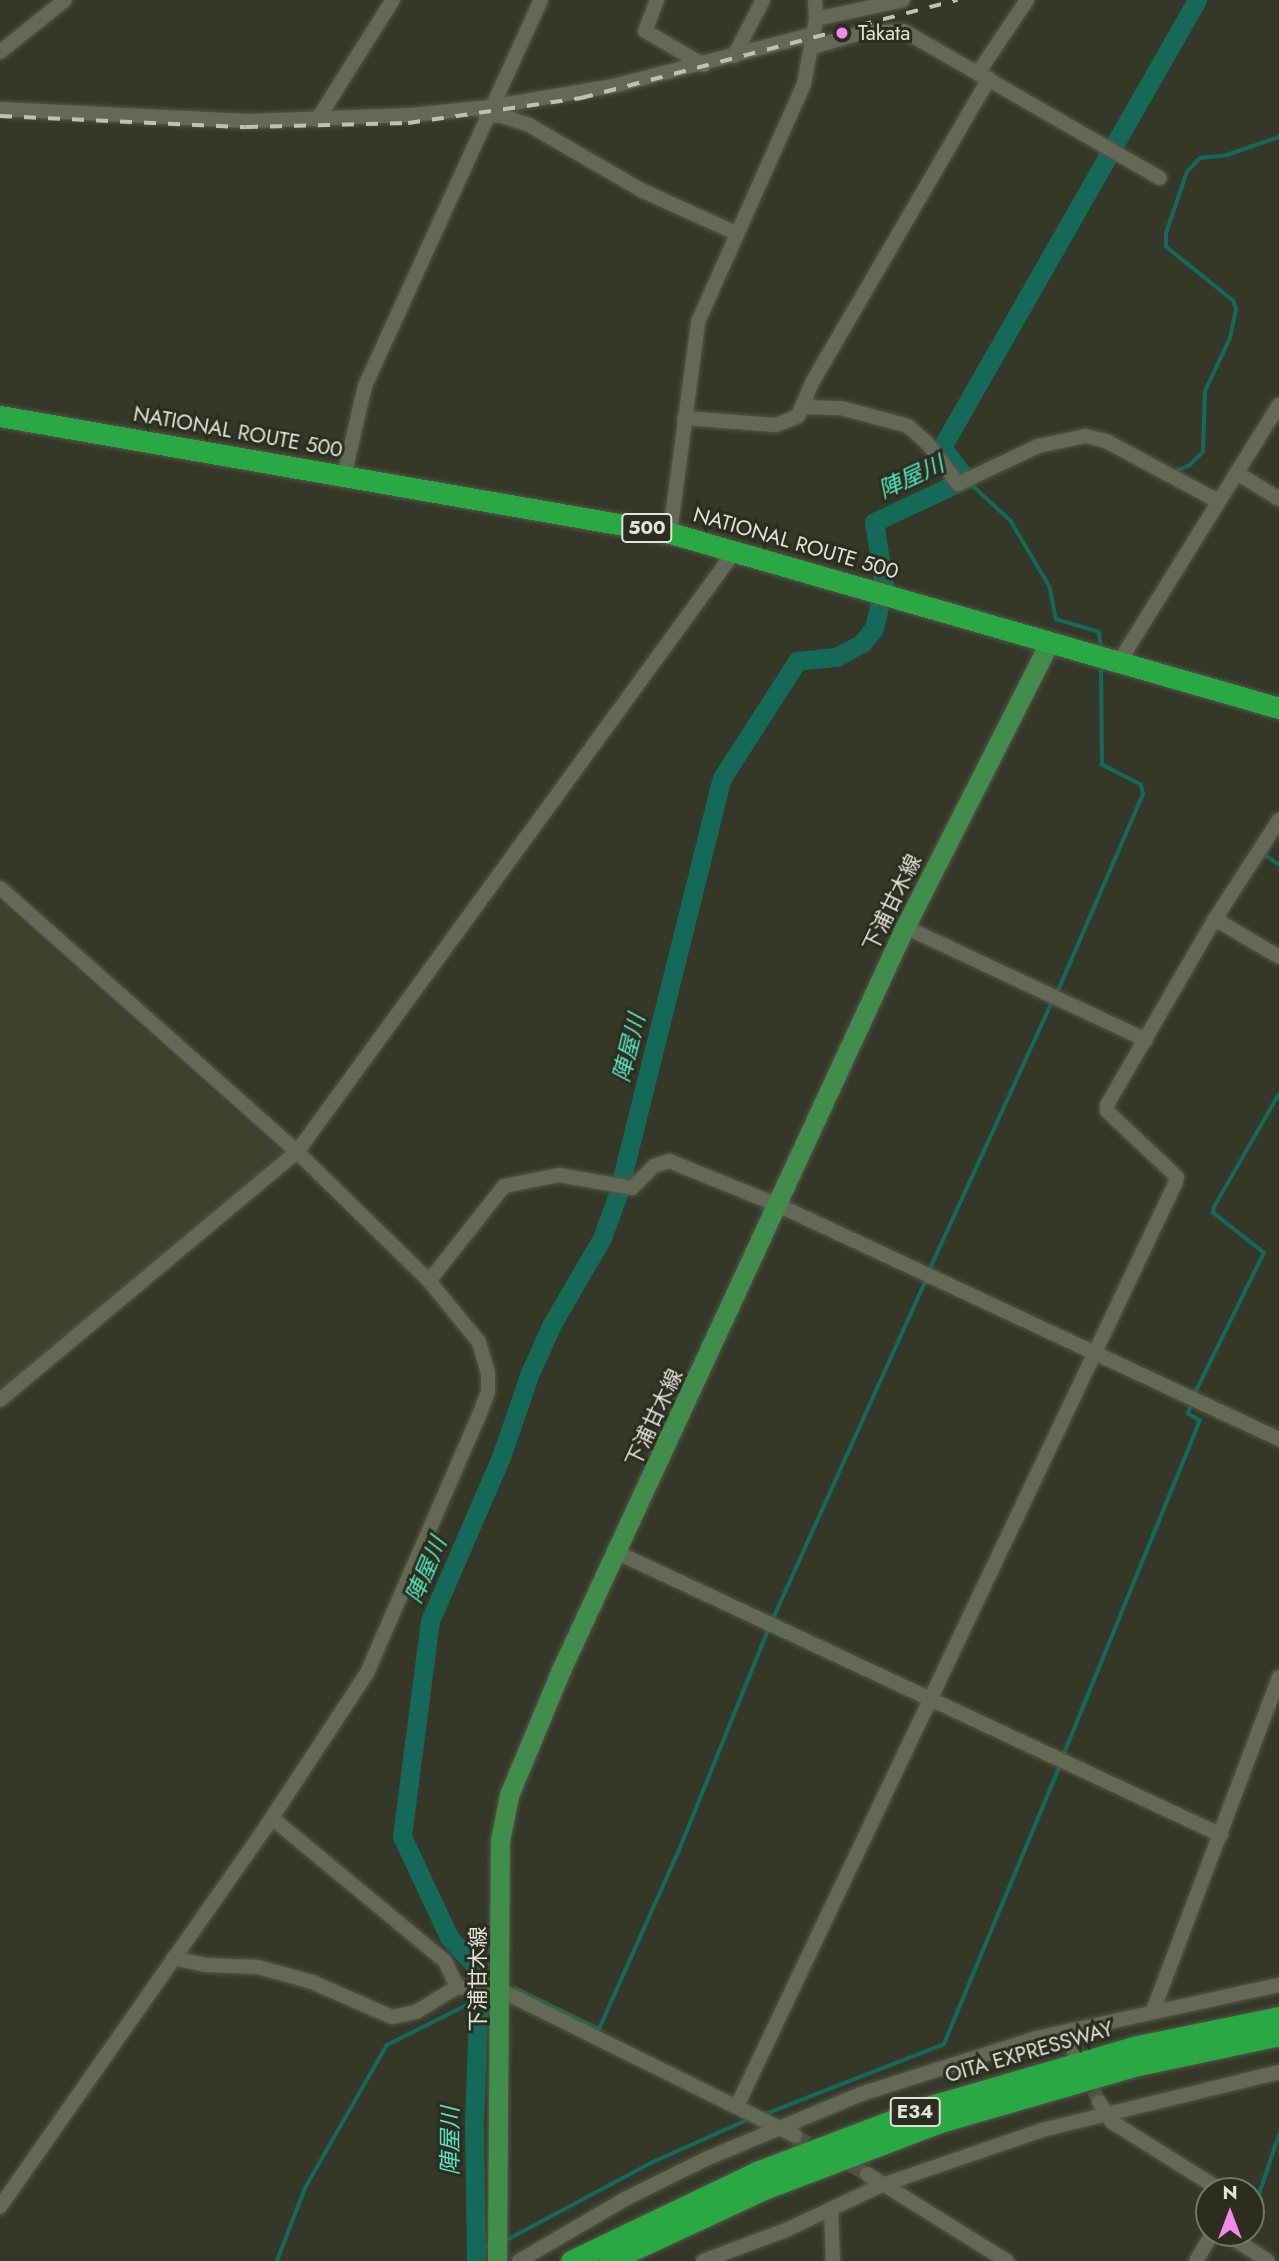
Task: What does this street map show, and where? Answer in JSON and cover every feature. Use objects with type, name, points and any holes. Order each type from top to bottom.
[{"type":"highway","name":"NATIONAL ROUTE 500","points":[[0,416],[670,533],[1279,708]]},
{"type":"highway","name":"OITA EXPRESSWAY","points":[[570,2261],[759,2172],[934,2105],[1133,2048],[1279,2017]]},
{"type":"highway","name":"OITA EXPRESSWAY","points":[[609,2261],[764,2189],[940,2122],[1100,2074],[1279,2035]]},
{"type":"main road","name":"下浦甘木線","points":[[497,2261],[500,1841],[509,1795],[536,1725],[905,927],[1049,643]]},
{"type":"street","points":[[0,52],[65,0]]},
{"type":"street","points":[[317,120],[393,0]]},
{"type":"street","points":[[344,476],[365,386],[541,0]]},
{"type":"street","points":[[657,0],[645,31],[704,65]]},
{"type":"street","points":[[734,56],[763,0]]},
{"type":"street","points":[[670,533],[698,322],[804,84],[814,34],[815,0]]},
{"type":"street","points":[[0,109],[317,120],[488,112],[704,65],[814,34],[903,0]]},
{"type":"street","points":[[684,418],[776,425],[799,416],[806,407],[813,382],[1027,0]]},
{"type":"street","points":[[814,34],[904,31],[1160,178]]},
{"type":"street","points":[[488,112],[529,125],[643,191],[736,233]]},
{"type":"street","points":[[1119,662],[1279,405]]},
{"type":"street","points":[[806,407],[841,408],[908,426],[958,484],[1038,446],[1086,436],[1106,441],[1218,501]]},
{"type":"street","points":[[1237,473],[1279,499]]},
{"type":"street","points":[[0,1400],[297,1152],[735,551]]},
{"type":"street","points":[[737,2106],[1175,1184],[1177,1177],[1107,1111],[1215,919],[1279,820]]},
{"type":"street","points":[[0,888],[297,1152],[429,1281],[479,1342],[486,1361],[488,1392],[377,1653],[272,1818],[0,2206]]},
{"type":"street","points":[[1215,919],[1279,957]]},
{"type":"street","points":[[905,927],[1146,1040]]},
{"type":"street","points":[[429,1281],[496,1190],[559,1175],[632,1188],[642,1183],[654,1166],[669,1161],[778,1205],[1279,1439]]},
{"type":"street","points":[[616,1552],[1221,1835]]},
{"type":"street","points":[[1153,2011],[1279,1677]]},
{"type":"street","points":[[272,1818],[445,1961],[463,1989]]},
{"type":"street","points":[[173,1958],[206,1965],[258,1967],[312,1982],[392,2017],[416,2012],[463,1989],[498,1991],[794,2136]]},
{"type":"street","points":[[519,2261],[625,2199],[779,2128],[861,2094],[1069,2031],[1279,1985]]},
{"type":"street","points":[[1069,2031],[1074,2051]]},
{"type":"street","points":[[703,2261],[831,2210],[881,2185],[1100,2107],[1279,2072]]},
{"type":"street","points":[[1100,2107],[1202,2177]]},
{"type":"street","points":[[867,2174],[1007,2261]]},
{"type":"street","points":[[831,2210],[832,2261]]},
{"type":"street","points":[[1246,2247],[1268,2261]]},
{"type":"shaded area","points":[[0,902],[284,1154],[0,1389]]},
{"type":"waterway","name":"陣屋川","points":[[476,2261],[474,2125],[479,1979],[472,1962],[449,1937],[402,1836],[430,1621],[501,1457],[530,1373],[552,1324],[602,1238],[618,1194],[722,778],[797,661],[836,657],[862,643],[874,628],[884,585],[874,522],[966,479],[942,447],[1197,0]]},
{"type":"waterway","points":[[1173,472],[1190,465],[1203,452],[1205,391],[1230,338],[1236,309],[1233,301],[1166,247],[1166,233],[1187,172],[1200,158],[1227,155],[1279,137]]},
{"type":"waterway","points":[[970,483],[1011,521],[1050,587],[1056,619],[1099,632],[1102,651]]},
{"type":"waterway","points":[[1057,993],[1143,794],[1141,785],[1102,765],[1101,666]]},
{"type":"waterway","points":[[1271,845],[1265,855],[1279,864]]},
{"type":"waterway","points":[[928,1273],[1053,1000]]},
{"type":"waterway","points":[[1194,1395],[1264,1253],[1213,1213],[1214,1207],[1279,1094]]},
{"type":"waterway","points":[[772,1621],[926,1280]]},
{"type":"waterway","points":[[1063,1756],[1200,1421],[1188,1414],[1192,1402]]},
{"type":"waterway","points":[[515,1988],[599,2029],[680,1848],[769,1628]]},
{"type":"waterway","points":[[763,2115],[944,2044],[1061,1763]]},
{"type":"waterway","points":[[479,1979],[490,1980]]},
{"type":"waterway","points":[[277,2261],[305,2188],[387,2045],[477,2000]]},
{"type":"waterway","points":[[505,2241],[653,2162],[749,2119]]},
{"type":"waterway","points":[[1265,2177],[1279,2135]]},
{"type":"waterway","points":[[476,2248],[491,2246]]},
{"type":"tunnel","points":[[1084,2072],[1099,2102]]},
{"type":"tunnel","points":[[795,2136],[867,2174]]},
{"type":"railway","points":[[0,116],[246,127],[408,123],[581,98],[957,0]]},
{"type":"place","name":"Takata","points":[[842,33]]}]
